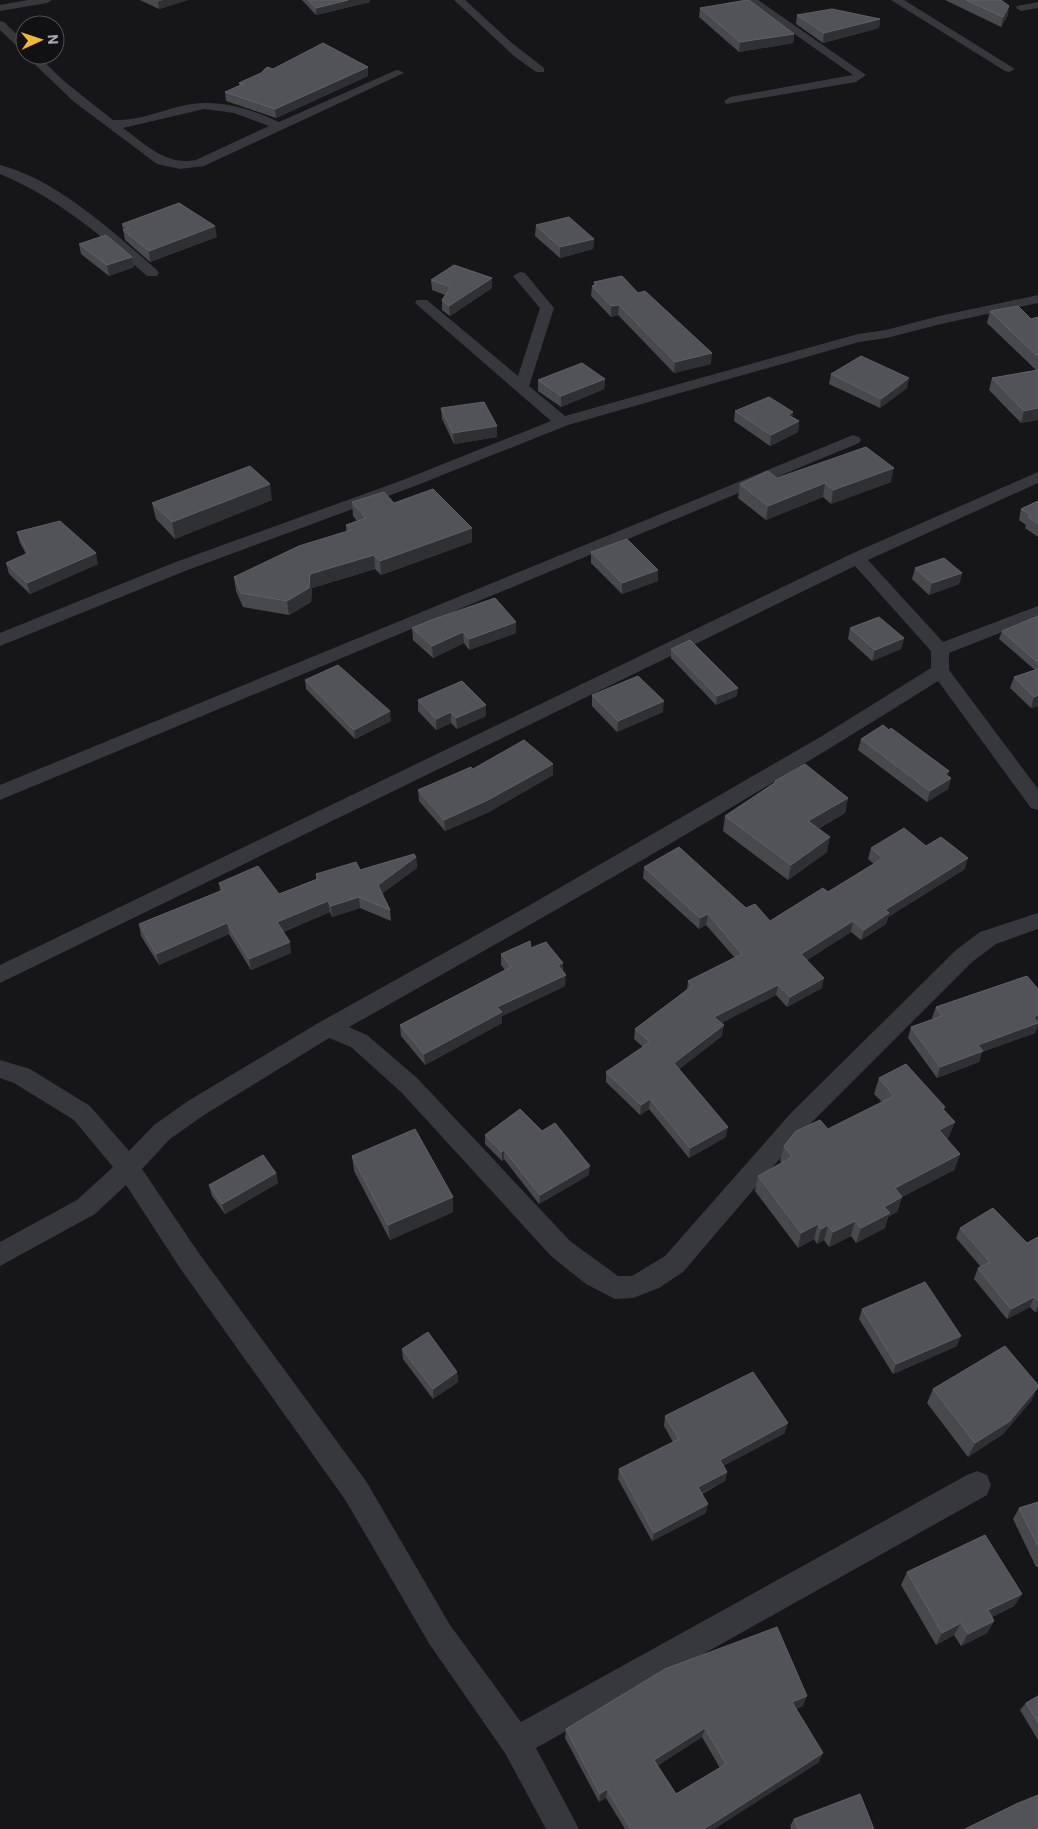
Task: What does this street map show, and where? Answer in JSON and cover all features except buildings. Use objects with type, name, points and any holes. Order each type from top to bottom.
[{"type":"street","points":[[0,8],[47,0]]},
{"type":"street","points":[[459,0],[486,22],[514,53],[540,70]]},
{"type":"street","points":[[730,101],[856,79],[860,75],[751,0]]},
{"type":"street","points":[[896,0],[1009,69]]},
{"type":"street","points":[[1021,8],[1038,5]]},
{"type":"street","points":[[0,24],[15,38]]},
{"type":"street","points":[[41,65],[53,79],[161,161],[187,167],[232,149],[398,73]]},
{"type":"street","points":[[110,124],[142,123],[193,107],[225,92]]},
{"type":"street","points":[[193,107],[228,107],[279,126]]},
{"type":"street","points":[[0,169],[31,181],[110,236],[152,273]]},
{"type":"street","points":[[520,276],[547,308],[521,389]]},
{"type":"street","points":[[0,640],[179,567],[410,483],[562,422],[858,338],[887,334],[939,320],[1038,299]]},
{"type":"street","points":[[422,303],[562,422]]},
{"type":"street","points":[[0,793],[853,440]]},
{"type":"street","points":[[0,975],[858,558],[1038,477]]},
{"type":"street","points":[[858,558],[940,650],[940,671],[1038,803]]},
{"type":"street","points":[[940,650],[1038,612]]},
{"type":"street","points":[[0,1255],[86,1207],[128,1168],[162,1132],[196,1108],[328,1028],[530,915],[829,741],[940,671]]},
{"type":"street","points":[[328,1028],[359,1041],[409,1085],[561,1249],[595,1276],[614,1288],[633,1287],[650,1280],[674,1264],[799,1120],[964,956],[988,938],[1038,921]]},
{"type":"street","points":[[0,1069],[22,1076],[82,1113],[128,1168],[189,1260],[356,1491],[440,1635],[516,1742],[563,1829]]},
{"type":"street","points":[[516,1742],[977,1485]]}]
